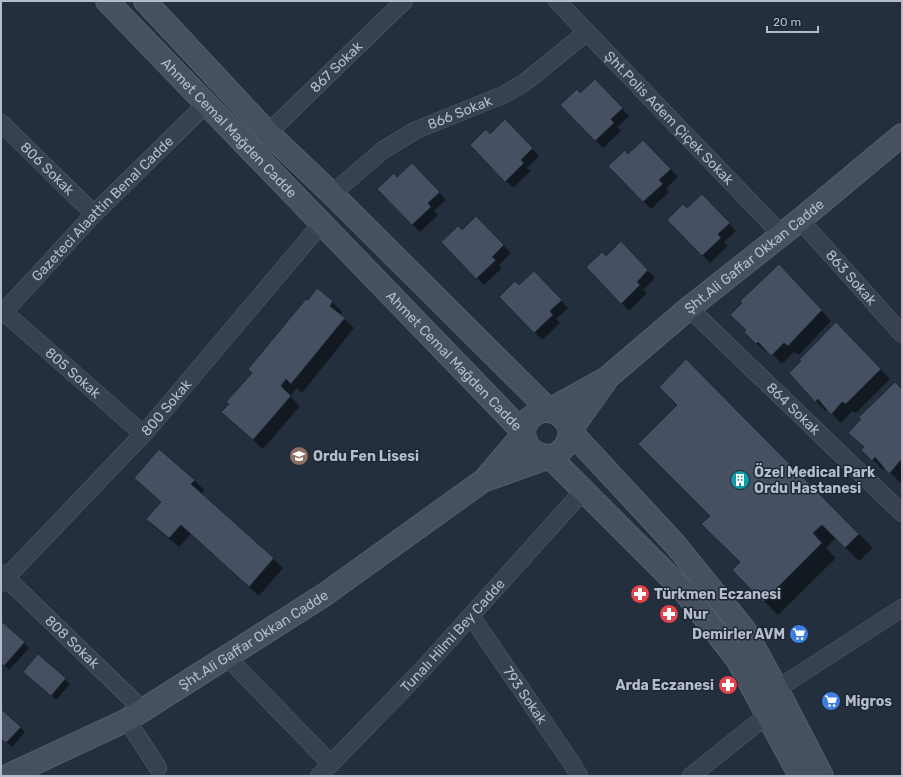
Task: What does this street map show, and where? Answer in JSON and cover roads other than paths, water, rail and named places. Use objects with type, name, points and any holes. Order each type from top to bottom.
[{"type":"main road","name":"Ahmet Cemal Mağden Cadde","points":[[107,1],[524,433],[525,441],[529,448],[541,456],[549,456],[684,591],[737,659],[800,776]]},
{"type":"main road","name":"Ahmet Cemal Mağden Cadde","points":[[151,3],[268,133],[332,194],[550,411],[558,413],[563,418],[568,424],[570,431],[674,543],[744,629],[822,776]]},
{"type":"main road","name":"Şht.Ali Gaffar Okkan Cadde","points":[[7,776],[135,715],[324,595],[484,480],[524,433],[525,426],[529,419],[535,414],[542,411],[550,411],[607,378],[689,308],[800,220],[902,135]]},
{"type":"main road","name":"Şht.Ali Gaffar Okkan Cadde","points":[[484,480],[549,456],[556,455],[563,450],[569,438],[570,431],[607,378]]},
{"type":"street","name":"867 Sokak","points":[[268,133],[404,1]]},
{"type":"street","name":"Şht.Polis Adem Çiçek Sokak","points":[[558,1],[781,234]]},
{"type":"street","name":"866 Sokak","points":[[332,194],[383,150],[416,130],[503,95],[524,84],[587,32]]},
{"type":"street","name":"Gazeteci Alaattin Benal Cadde","points":[[2,313],[94,214],[206,104]]},
{"type":"street","name":"806 Sokak","points":[[1,123],[94,214]]},
{"type":"street","name":"863 Sokak","points":[[800,220],[902,334]]},
{"type":"street","name":"800 Sokak","points":[[3,578],[143,434],[322,223]]},
{"type":"street","name":"864 Sokak","points":[[689,308],[901,509]]},
{"type":"street","name":"805 Sokak","points":[[2,313],[143,434]]},
{"type":"street","name":"Tunalı Hilmi Bey Cadde","points":[[319,776],[422,670],[583,491]]},
{"type":"street","name":"808 Sokak","points":[[3,578],[135,715],[158,768]]},
{"type":"street","points":[[777,689],[902,608]]},
{"type":"street","name":"793 Sokak","points":[[471,616],[571,772]]},
{"type":"street","points":[[227,658],[331,764]]},
{"type":"street","points":[[691,776],[767,715]]},
{"type":"place","name":"Ordu Fen Lisesi","points":[[299,456]]},
{"type":"place","name":"Özel Medical Park Ordu Hastanesi","points":[[740,480]]},
{"type":"place","name":"Türkmen Eczanesi","points":[[640,594]]},
{"type":"place","name":"Nur","points":[[669,614]]},
{"type":"place","name":"Demirler AVM","points":[[799,634]]},
{"type":"place","name":"Arda Eczanesi","points":[[728,685]]},
{"type":"place","name":"Migros","points":[[831,701]]}]
